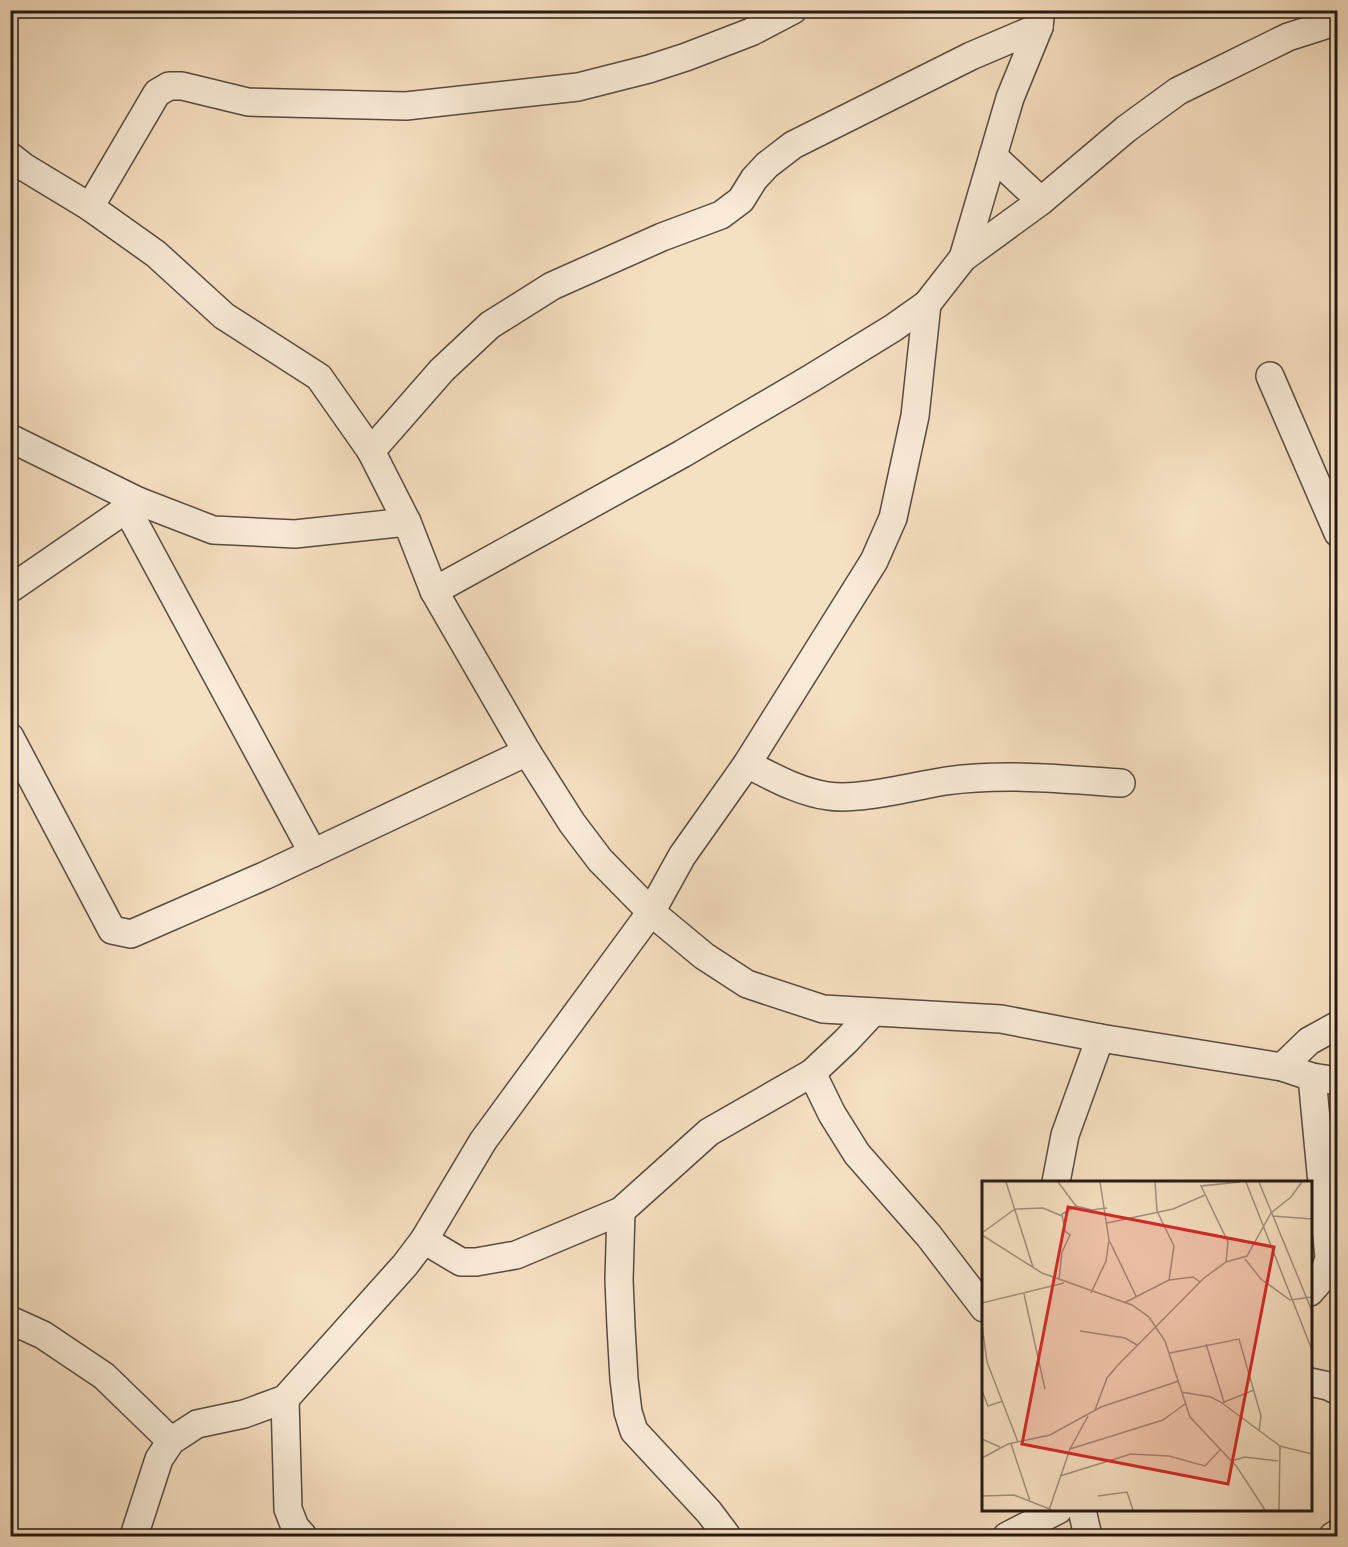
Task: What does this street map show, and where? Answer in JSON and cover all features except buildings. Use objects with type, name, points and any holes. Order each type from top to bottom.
[{"type":"street","points":[[90,207],[157,93],[169,86],[182,86],[248,102],[406,106],[578,87],[686,57],[751,33],[792,10]]},
{"type":"street","points":[[371,451],[442,370],[490,325],[552,286],[662,237],[721,214],[741,200],[754,178],[793,145],[1040,19]]},
{"type":"street","points":[[963,258],[1010,98],[1040,19]]},
{"type":"street","points":[[434,591],[682,454],[810,379],[927,304],[963,258],[1041,201],[1126,129],[1178,91],[1288,37],[1338,21]]},
{"type":"street","points":[[10,156],[90,207],[156,254],[224,316],[319,377],[371,451],[407,522],[434,591],[527,752],[572,823],[600,860],[651,912],[704,956],[747,984],[823,1009],[1001,1019],[1100,1038],[1282,1067],[1325,1079],[1329,1258],[1323,1277],[1312,1291]]},
{"type":"street","points":[[993,156],[1041,201]]},
{"type":"street","points":[[134,1536],[159,1459],[171,1441],[197,1424],[244,1414],[285,1399],[374,1301],[424,1240],[483,1141],[651,912],[682,856],[747,764],[868,570],[893,518],[915,416],[927,304]]},
{"type":"street","points":[[1270,376],[1338,533]]},
{"type":"street","points":[[10,438],[132,505],[213,530],[295,534],[407,522]]},
{"type":"street","points":[[10,589],[132,505]]},
{"type":"street","points":[[132,505],[313,853]]},
{"type":"street","points":[[10,737],[112,930],[131,934],[313,853],[527,752]]},
{"type":"street","points":[[747,764],[804,791],[830,797],[859,795],[948,781],[1006,777],[1121,783]]},
{"type":"street","points":[[424,1240],[461,1262],[476,1262],[516,1255],[621,1211],[709,1132],[812,1073],[873,1012]]},
{"type":"street","points":[[1282,1067],[1309,1041],[1338,1025]]},
{"type":"street","points":[[1056,1181],[1065,1135],[1100,1038]]},
{"type":"street","points":[[812,1073],[832,1114],[857,1154],[929,1236],[982,1305]]},
{"type":"street","points":[[621,1211],[619,1280],[622,1358],[628,1412],[634,1431],[709,1512],[727,1536]]},
{"type":"street","points":[[10,1320],[43,1335],[104,1376],[171,1441]]},
{"type":"street","points":[[1312,1382],[1338,1391]]},
{"type":"street","points":[[285,1399],[288,1509],[295,1527],[303,1536]]},
{"type":"street","points":[[1006,1536],[1054,1511]]},
{"type":"street","points":[[1082,1511],[1088,1536]]},
{"type":"street","points":[[1333,1536],[1338,1533]]}]
